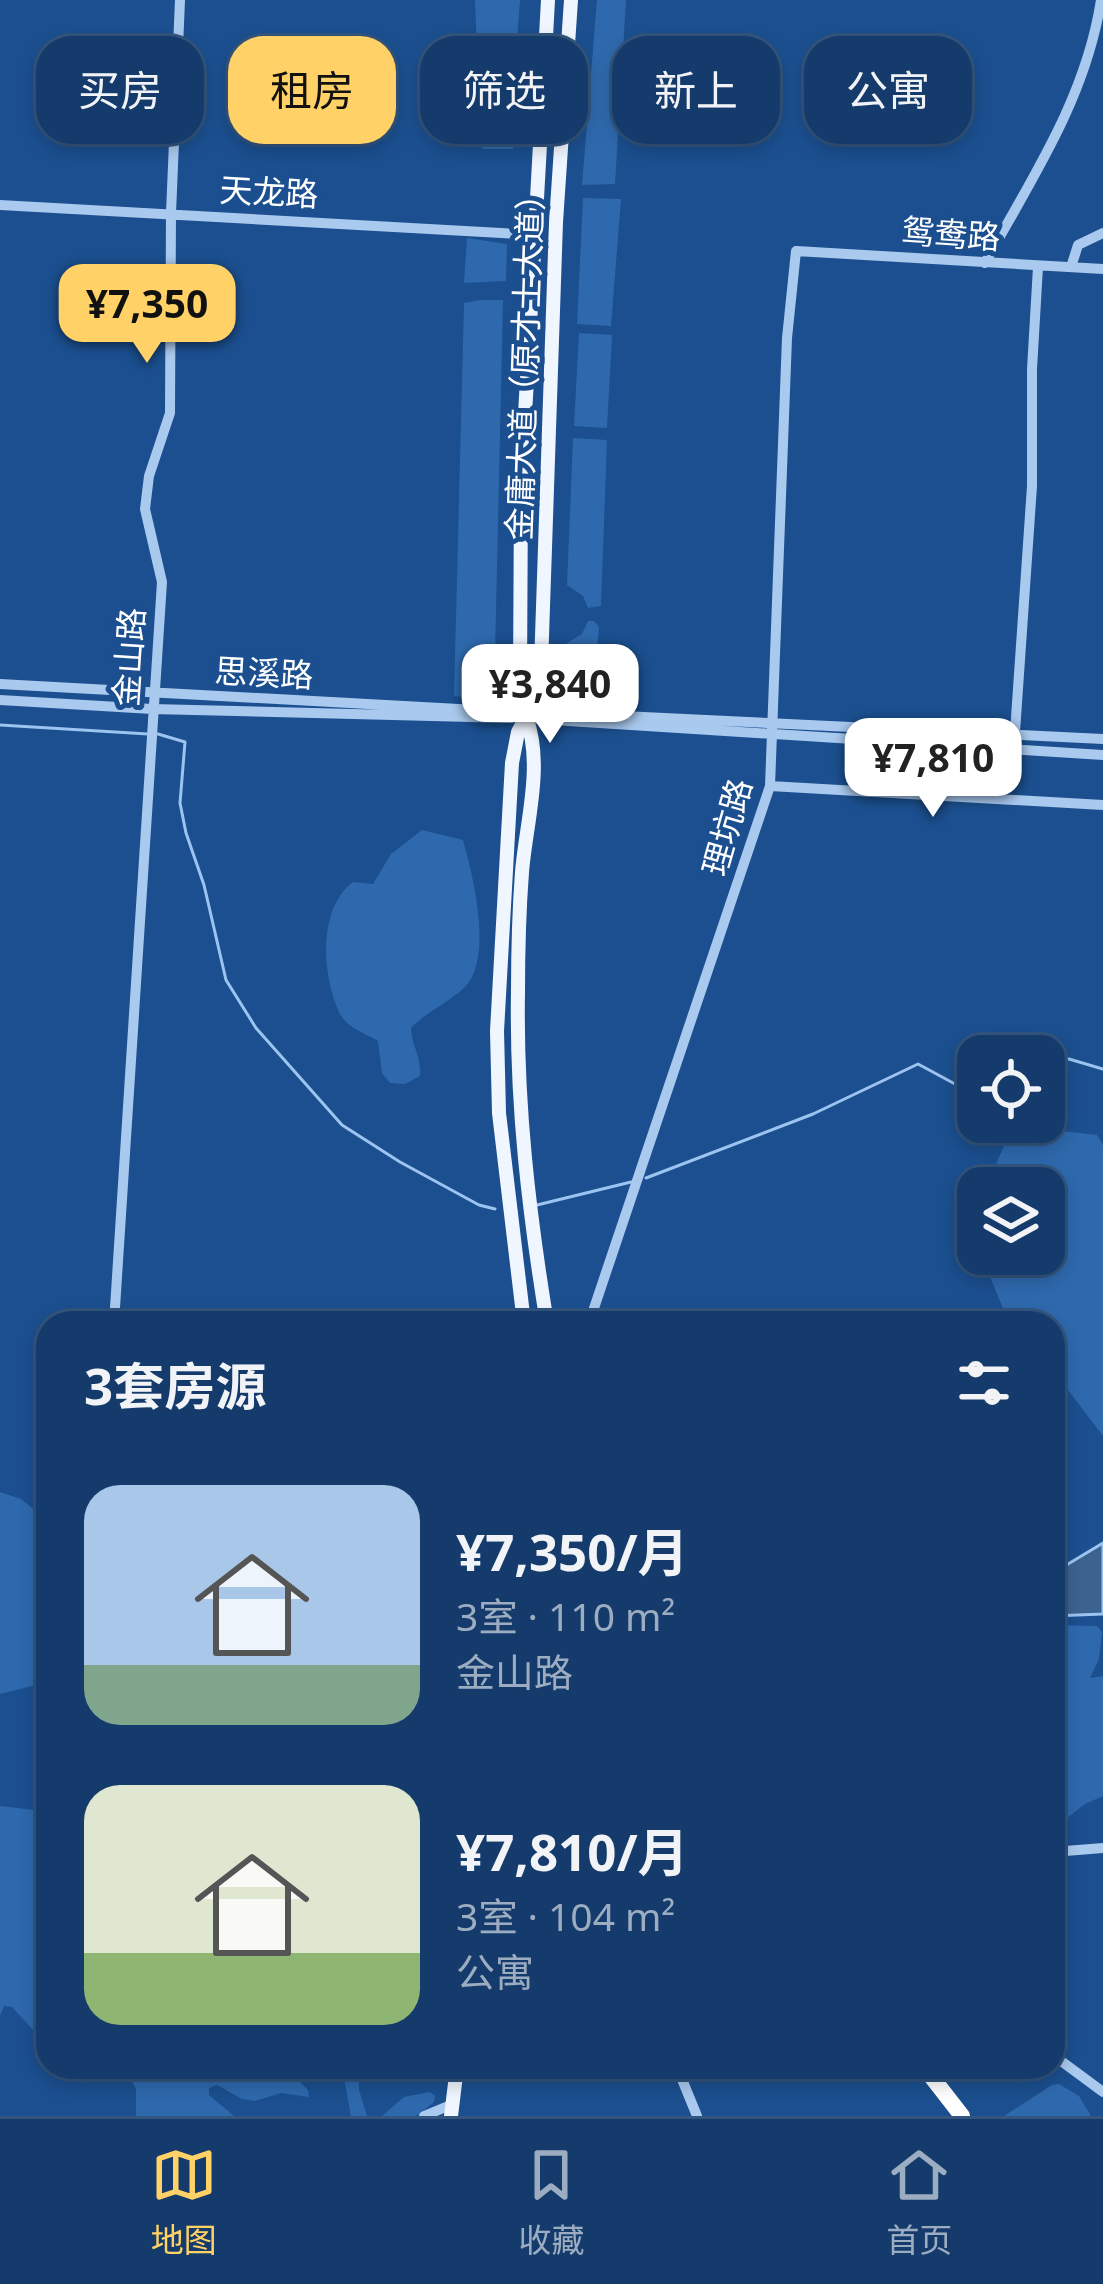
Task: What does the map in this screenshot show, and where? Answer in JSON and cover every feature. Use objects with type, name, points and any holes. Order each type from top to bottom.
[{"type":"highway","points":[[933,2079],[962,2116]]},
{"type":"highway","points":[[948,2079],[975,2116]]},
{"type":"main road","name":"金庸大道（原才士大道）","points":[[545,1311],[529,1209],[518,1084],[522,877],[533,765],[532,734],[520,683],[521,487],[548,0]]},
{"type":"main road","name":"金庸大道（原才士大道）","points":[[523,1311],[499,1113],[497,1031],[512,763],[541,667],[556,222],[571,0]]},
{"type":"main road","points":[[511,1211],[529,1209]]},
{"type":"main road","points":[[452,2110],[456,2079]]},
{"type":"street","name":"金山路","points":[[115,1311],[162,582],[145,509],[148,476],[170,413],[171,213],[180,0]]},
{"type":"street","points":[[985,263],[1066,116],[1081,80],[1101,0]]},
{"type":"street","name":"天龙路","points":[[0,206],[535,235]]},
{"type":"street","points":[[1071,267],[1078,244],[1103,233]]},
{"type":"street","name":"鸳鸯路","points":[[796,250],[1103,269]]},
{"type":"street","name":"理坑路","points":[[593,1311],[770,786],[787,338],[796,250]]},
{"type":"street","points":[[1015,732],[1032,486],[1038,267]]},
{"type":"street","name":"思溪路","points":[[0,684],[152,702]]},
{"type":"street","name":"思溪路","points":[[0,700],[152,702],[494,720],[526,717],[559,724],[1015,732],[1103,739]]},
{"type":"street","name":"思溪路","points":[[772,730],[1103,755]]},
{"type":"street","points":[[770,786],[1103,805]]},
{"type":"street","points":[[1065,1851],[1103,1848]]},
{"type":"street","points":[[1065,2064],[1103,2092]]},
{"type":"street","points":[[682,2079],[698,2116]]},
{"type":"street","points":[[424,2116],[452,2110]]},
{"type":"shaded area","points":[[475,0],[520,0],[517,36],[476,36]]},
{"type":"shaded area","points":[[597,0],[626,0],[624,36],[612,36],[615,184],[582,185]]},
{"type":"shaded area","points":[[482,144],[513,144],[513,149],[482,149]]},
{"type":"shaded area","points":[[583,198],[621,199],[611,326],[577,324]]},
{"type":"shaded area","points":[[467,238],[507,244],[506,281],[464,283]]},
{"type":"shaded area","points":[[503,300],[494,700],[454,696],[464,303]]},
{"type":"shaded area","points":[[579,333],[612,335],[607,428],[574,426]]},
{"type":"shaded area","points":[[573,438],[607,440],[601,606],[588,608],[583,596],[567,585]]},
{"type":"shaded area","points":[[588,621],[599,627],[592,704],[565,702],[567,643],[582,634]]},
{"type":"shaded area","points":[[422,830],[463,840],[479,916],[478,958],[464,988],[411,1028],[420,1076],[405,1084],[390,1083],[382,1073],[378,1041],[347,1023],[334,999],[327,963],[328,926],[341,894],[353,882],[373,884],[391,854]]},
{"type":"shaded area","points":[[1065,1131],[1097,1135],[1103,1145],[1103,1436],[1065,1388],[1065,1311],[1004,1311],[991,1279],[991,1275],[1065,1275],[1065,1167],[995,1167],[1005,1143],[1065,1143]]},
{"type":"shaded area","points":[[0,1492],[21,1499],[36,1511],[36,1685],[0,1694]]},
{"type":"shaded area","points":[[1103,1543],[1103,1614],[1065,1616],[1065,1566]]},
{"type":"shaded area","points":[[1065,1625],[1097,1626],[1102,1632],[1099,1659],[1090,1678],[1103,1676],[1103,1796],[1065,1820]]},
{"type":"shaded area","points":[[0,1806],[34,1810],[34,2031],[12,2007],[4,2006],[0,2016]]},
{"type":"shaded area","points":[[131,2079],[297,2079],[309,2097],[281,2093],[255,2101],[217,2085],[209,2088],[209,2095],[234,2116],[136,2116],[136,2089]]},
{"type":"shaded area","points":[[344,2079],[359,2079],[367,2116],[351,2116]]},
{"type":"shaded area","points":[[1052,2085],[1079,2096],[1091,2116],[1004,2116]]},
{"type":"shaded area","points":[[430,2092],[434,2102],[416,2116],[382,2116],[404,2097]]},
{"type":"waterway","points":[[0,725],[148,734]]},
{"type":"waterway","points":[[158,734],[185,742],[180,803],[186,833],[204,885],[226,980],[256,1028],[342,1125],[400,1162],[495,1209]]},
{"type":"waterway","points":[[1065,1059],[1103,1069]]},
{"type":"waterway","points":[[646,1178],[813,1114],[918,1064],[957,1085]]},
{"type":"waterway","points":[[537,1205],[631,1182]]}]
